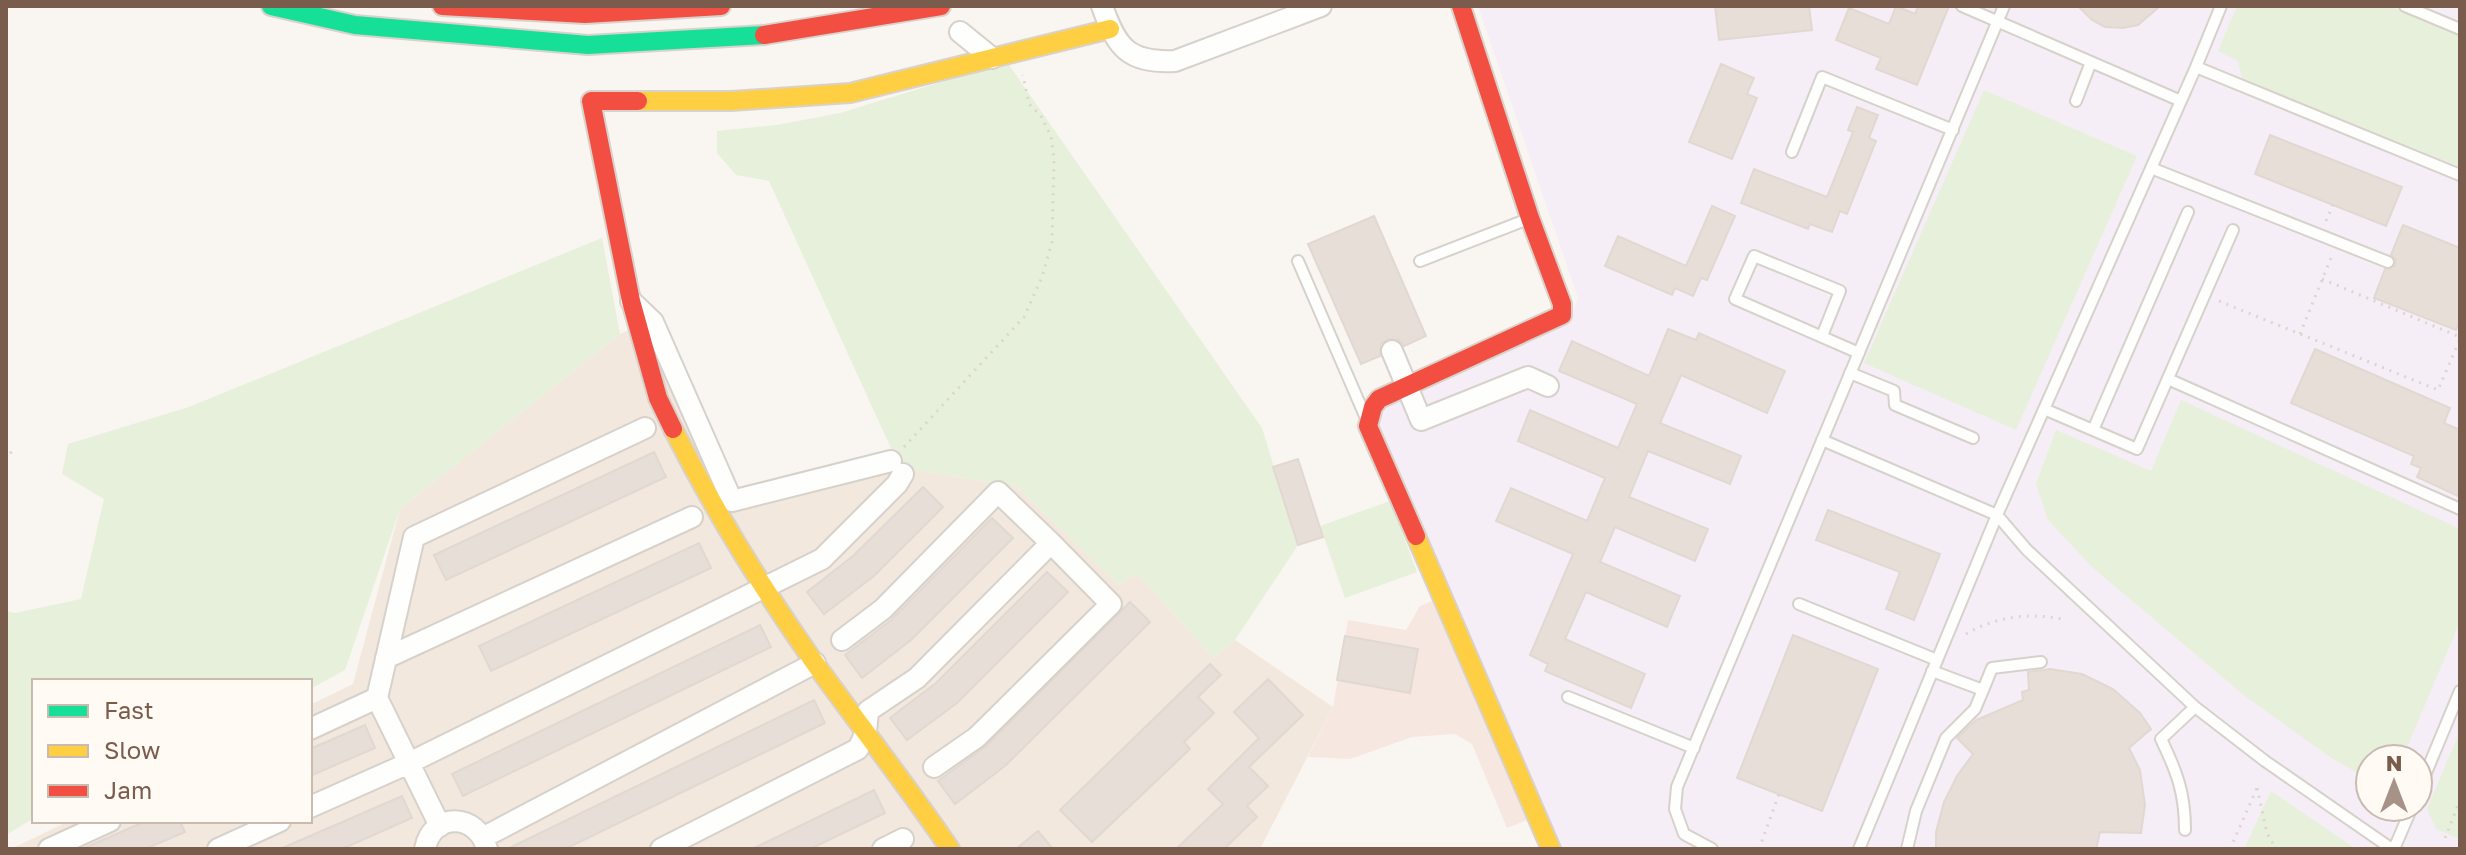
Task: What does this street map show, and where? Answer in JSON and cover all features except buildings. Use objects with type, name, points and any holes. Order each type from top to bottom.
[{"type":"main road","points":[[271,6],[355,25],[588,45],[749,37],[941,6]]},
{"type":"main road","points":[[442,6],[585,14],[721,6]]},
{"type":"main road","points":[[1461,6],[1530,218],[1562,304],[1562,315],[1379,399],[1373,407],[1368,426],[1551,849]]},
{"type":"main road","points":[[950,849],[815,663],[765,588],[703,489],[658,398],[631,301],[591,101],[731,101],[850,93],[1110,29]]},
{"type":"street","points":[[1102,6],[1118,44],[1151,62],[1175,61],[1321,6]]},
{"type":"street","points":[[960,32],[992,58]]},
{"type":"street","points":[[631,301],[653,322],[732,501],[897,468]]},
{"type":"street","points":[[1392,351],[1421,420],[1528,377],[1548,386]]},
{"type":"street","points":[[440,826],[377,698],[414,537],[645,428]]},
{"type":"street","points":[[312,806],[409,763],[822,559],[897,468]]},
{"type":"street","points":[[842,640],[883,609],[998,492],[1111,604],[977,737],[934,767]]},
{"type":"street","points":[[386,658],[692,517]]},
{"type":"street","points":[[661,849],[858,749],[866,732],[868,711],[917,678],[1051,543]]},
{"type":"street","points":[[425,849],[431,833],[449,822],[469,824],[486,843],[815,663]]},
{"type":"street","points":[[312,728],[377,698]]},
{"type":"street","points":[[49,849],[106,823]]},
{"type":"street","points":[[218,849],[276,823]]},
{"type":"street","points":[[883,849],[903,839]]},
{"type":"lane","points":[[1962,6],[2181,101]]},
{"type":"lane","points":[[1712,849],[1684,834],[1675,809],[1677,787],[2004,6]]},
{"type":"lane","points":[[1859,849],[1997,515],[2221,6]]},
{"type":"lane","points":[[2405,6],[2460,29]]},
{"type":"lane","points":[[2076,101],[2091,62]]},
{"type":"lane","points":[[2196,67],[2460,175]]},
{"type":"lane","points":[[1792,152],[1822,77],[1953,130]]},
{"type":"lane","points":[[2151,168],[2388,262]]},
{"type":"lane","points":[[2093,430],[2188,212]]},
{"type":"lane","points":[[1420,261],[1530,218]]},
{"type":"lane","points":[[2044,409],[2137,449],[2233,230]]},
{"type":"lane","points":[[1822,336],[1840,291],[1754,256],[1735,299],[1859,353]]},
{"type":"lane","points":[[1298,261],[1368,426]]},
{"type":"lane","points":[[1850,373],[1894,391],[1895,405],[1973,438]]},
{"type":"lane","points":[[2168,379],[2460,509]]},
{"type":"lane","points":[[1822,440],[1997,515],[2027,550],[2195,707],[2265,761],[2393,849],[2405,823]]},
{"type":"lane","points":[[1799,604],[1983,690]]},
{"type":"lane","points":[[1907,849],[1916,811],[1946,738],[1975,709],[1992,668],[2041,662]]},
{"type":"lane","points":[[2434,754],[2460,691]]},
{"type":"lane","points":[[1568,697],[1694,748]]},
{"type":"lane","points":[[2185,830],[2185,801],[2177,773],[2161,739],[2195,707]]},
{"type":"path","points":[[897,468],[1024,317],[1042,277],[1052,242],[1054,159],[1051,136],[1025,94],[1021,52]]},
{"type":"path","points":[[2320,235],[2333,205]]},
{"type":"path","points":[[2300,334],[2338,242]]},
{"type":"path","points":[[2204,295],[2438,390],[2460,338],[2322,279]]},
{"type":"path","points":[[6,460],[14,448]]},
{"type":"path","points":[[1966,634],[1992,622],[2030,615],[2066,620]]},
{"type":"path","points":[[2230,849],[2257,788],[2267,833],[2276,849]]},
{"type":"path","points":[[1759,849],[1779,794]]},
{"type":"path","points":[[2445,838],[2460,800]]},
{"type":"shaded area","points":[[1478,6],[2460,6],[2460,849],[1557,849],[1374,427],[1380,403],[1569,320],[1578,298]]},
{"type":"shaded area","points":[[645,323],[729,513],[900,468],[1016,486],[1119,585],[1137,573],[1213,658],[1235,640],[1333,707],[1260,849],[11,849],[65,823],[312,823],[312,704],[353,684],[400,509],[620,334]]},
{"type":"shaded area","points":[[1432,601],[1527,820],[1507,828],[1472,744],[1455,734],[1412,737],[1350,759],[1308,757],[1333,707],[1348,620],[1406,630],[1420,606]]},
{"type":"green space","points":[[2237,6],[2390,6],[2460,36],[2460,167],[2243,81],[2238,61],[2218,51]]},
{"type":"green space","points":[[1007,62],[1262,428],[1298,545],[1235,640],[1213,658],[1137,573],[1119,585],[1016,486],[900,468],[769,181],[736,175],[717,153],[717,131],[777,125],[840,113]]},
{"type":"green space","points":[[1984,90],[2137,156],[2016,430],[1864,363]]},
{"type":"green space","points":[[602,238],[620,334],[400,509],[345,670],[312,688],[312,679],[32,679],[32,819],[6,835],[6,611],[15,613],[81,599],[104,499],[62,474],[68,444],[189,407]]},
{"type":"green space","points":[[2181,400],[2460,529],[2460,622],[2409,743],[2354,743],[2354,771],[2330,757],[2245,696],[2092,567],[2048,520],[2036,484],[2056,430],[2151,471]]},
{"type":"green space","points":[[1390,501],[1417,572],[1345,598],[1320,526]]},
{"type":"green space","points":[[2460,731],[2460,839],[2436,829],[2434,792]]},
{"type":"green space","points":[[2271,791],[2356,849],[2244,849]]},
{"type":"traffic: fast","points":[[271,6],[355,25],[588,45],[764,35]]},
{"type":"traffic: slow","points":[[638,101],[731,101],[850,93],[1110,29]]},
{"type":"traffic: slow","points":[[673,429],[722,519],[776,606],[950,849]]},
{"type":"traffic: slow","points":[[1416,536],[1551,849]]},
{"type":"traffic: jam","points":[[442,6],[585,14],[721,6]]},
{"type":"traffic: jam","points":[[764,35],[941,6]]},
{"type":"traffic: jam","points":[[1416,536],[1368,426],[1373,407],[1379,399],[1562,315],[1562,304],[1530,218],[1461,6]]},
{"type":"traffic: jam","points":[[638,101],[591,101],[631,301],[658,398],[673,429]]}]
